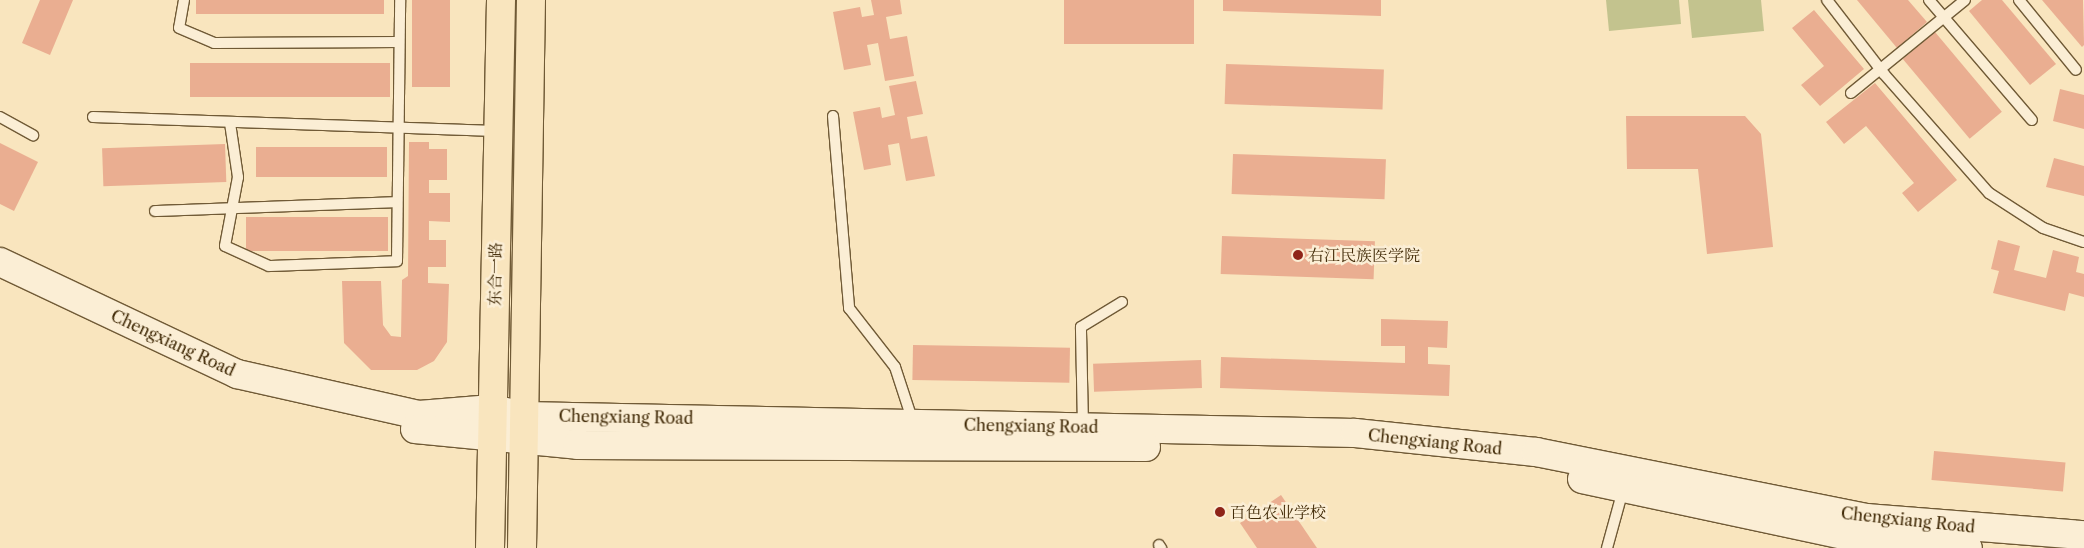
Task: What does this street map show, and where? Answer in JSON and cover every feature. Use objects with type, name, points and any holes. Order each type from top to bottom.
[{"type":"main road","name":"东合一路","points":[[490,548],[501,0]]},
{"type":"main road","name":"东合一路","points":[[522,548],[532,0]]},
{"type":"main road","name":"Chengxiang Road","points":[[0,262],[237,374],[419,415],[492,422],[524,428],[587,445],[1354,447],[1534,466],[1866,518],[2084,535]]},
{"type":"main road","name":"Chengxiang Road","points":[[0,278],[232,387],[418,429],[492,422]]},
{"type":"main road","name":"Chengxiang Road","points":[[524,428],[914,423],[1354,433],[1536,452],[1622,479],[1876,542],[1968,548]]},
{"type":"lane","points":[[184,0],[178,28],[214,43],[399,42]]},
{"type":"lane","points":[[230,123],[238,177],[225,246],[269,266],[397,261],[395,202],[400,0]]},
{"type":"lane","points":[[1827,0],[1880,69],[1989,193],[2043,228],[2084,242]]},
{"type":"lane","points":[[1929,0],[2032,120]]},
{"type":"lane","points":[[1851,92],[1965,0]]},
{"type":"lane","points":[[2019,0],[2076,70]]},
{"type":"lane","points":[[833,116],[850,308],[894,368],[914,423]]},
{"type":"lane","points":[[0,117],[33,135]]},
{"type":"lane","points":[[93,117],[498,131]]},
{"type":"lane","points":[[155,211],[395,202]]},
{"type":"lane","points":[[1083,427],[1081,328],[1122,302]]},
{"type":"lane","points":[[1607,548],[1622,479]]},
{"type":"green space","points":[[1606,0],[1679,0],[1681,24],[1609,31]]},
{"type":"green space","points":[[1688,0],[1761,0],[1764,31],[1692,38]]},
{"type":"building","points":[[40,0],[73,0],[50,55],[22,43]]},
{"type":"building","points":[[196,0],[384,0],[384,14],[196,14]]},
{"type":"building","points":[[412,0],[450,0],[450,87],[412,87]]},
{"type":"building","points":[[871,0],[900,0],[902,14],[886,17],[890,39],[907,36],[914,76],[885,81],[878,43],[867,45],[871,65],[844,70],[833,12],[860,7],[862,17],[874,15]]},
{"type":"building","points":[[1064,0],[1194,0],[1194,44],[1064,44]]},
{"type":"building","points":[[1223,0],[1381,0],[1381,16],[1223,11]]},
{"type":"building","points":[[1857,0],[1908,0],[1927,22],[1897,48]]},
{"type":"building","points":[[1982,0],[2002,0],[2056,64],[2030,85],[1969,11]]},
{"type":"building","points":[[2042,0],[2083,0],[2084,45],[2082,47]]},
{"type":"building","points":[[1814,10],[1864,69],[1820,106],[1801,85],[1824,66],[1792,28]]},
{"type":"building","points":[[1935,32],[2002,112],[1970,139],[1903,59]]},
{"type":"building","points":[[190,63],[390,63],[390,97],[190,97]]},
{"type":"building","points":[[1226,64],[1384,70],[1383,109],[1225,104]]},
{"type":"building","points":[[916,81],[923,114],[907,117],[911,139],[927,136],[935,176],[906,181],[899,143],[888,145],[891,165],[864,170],[853,112],[880,107],[882,118],[895,115],[889,86]]},
{"type":"building","points":[[1875,83],[1957,180],[1918,212],[1902,193],[1914,183],[1866,126],[1844,144],[1826,122]]},
{"type":"building","points":[[2060,89],[2084,95],[2084,129],[2053,121]]},
{"type":"building","points":[[1626,116],[1745,116],[1761,134],[1773,247],[1707,254],[1698,169],[1627,169]]},
{"type":"building","points":[[409,142],[429,142],[429,149],[447,149],[447,180],[429,180],[429,193],[450,193],[450,222],[429,221],[429,240],[446,240],[446,267],[428,267],[428,283],[449,284],[447,342],[434,361],[417,370],[371,370],[344,343],[342,281],[381,281],[383,325],[391,336],[401,337],[402,280],[408,276]]},
{"type":"building","points":[[0,143],[38,162],[14,211],[0,204]]},
{"type":"building","points":[[225,144],[226,182],[103,186],[102,148]]},
{"type":"building","points":[[256,147],[387,147],[387,177],[256,177]]},
{"type":"building","points":[[1233,154],[1386,159],[1385,199],[1232,194]]},
{"type":"building","points":[[2054,158],[2084,166],[2084,196],[2046,187]]},
{"type":"building","points":[[246,217],[388,217],[388,251],[246,251]]},
{"type":"building","points":[[1222,236],[1375,241],[1374,279],[1221,274]]},
{"type":"building","points":[[1998,240],[2020,246],[2014,270],[2046,278],[2053,250],[2079,257],[2076,272],[2084,274],[2084,297],[2069,293],[2065,311],[1993,293],[1999,271],[1991,269]]},
{"type":"building","points":[[1381,319],[1448,321],[1447,348],[1428,347],[1428,364],[1450,365],[1449,396],[1220,388],[1221,357],[1405,363],[1405,346],[1381,346]]},
{"type":"building","points":[[913,345],[1070,348],[1069,383],[912,380]]},
{"type":"building","points":[[1201,360],[1202,388],[1094,392],[1093,364]]},
{"type":"building","points":[[1934,451],[2065,463],[2063,491],[1931,480]]},
{"type":"building","points":[[1281,495],[1317,548],[1257,548],[1240,523]]},
{"type":"place","name":"右江民族医学院","points":[[1298,255]]},
{"type":"place","name":"百色农业学校","points":[[1220,512]]}]
